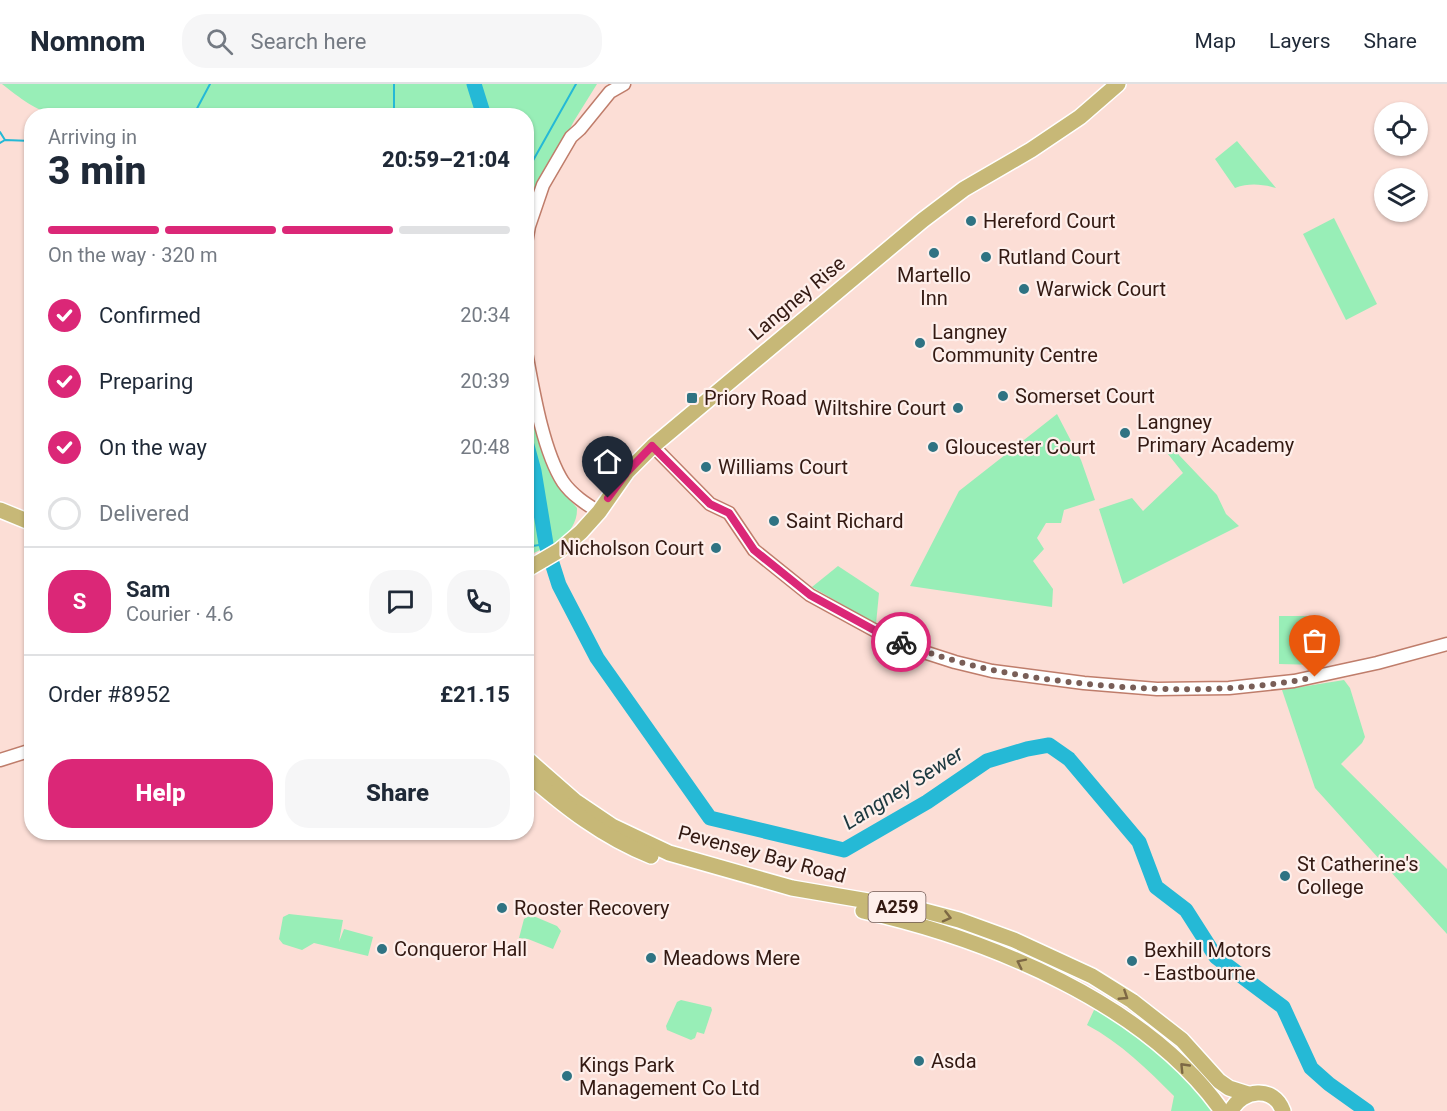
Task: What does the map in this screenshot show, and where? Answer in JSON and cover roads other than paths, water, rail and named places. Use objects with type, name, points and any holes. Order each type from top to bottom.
[{"type":"main road","name":"Langney Rise","points":[[534,566],[560,550],[581,532],[599,512],[627,472],[652,446],[922,220],[964,189],[1031,150],[1070,123],[1118,84]]},
{"type":"main road","points":[[0,510],[24,520]]},
{"type":"main road","name":"Pevensey Bay Road","points":[[534,765],[575,801],[612,826],[669,853],[792,888],[921,910],[1014,940],[1095,978],[1132,1001],[1182,1040],[1219,1081],[1229,1088],[1248,1094],[1264,1094],[1272,1097],[1283,1110]]},
{"type":"main road","name":"Pevensey Bay Road","points":[[534,780],[567,808],[605,834],[656,858],[778,894],[861,910],[927,927],[968,940],[1079,991],[1143,1031],[1179,1062],[1222,1111]]},
{"type":"main road","points":[[1231,1111],[1241,1098],[1248,1094]]},
{"type":"street","points":[[534,211],[543,185],[571,137],[610,92],[624,84]]},
{"type":"street","points":[[534,393],[553,462],[564,484],[583,502],[599,512]]},
{"type":"street","points":[[652,446],[710,504],[729,513],[754,550],[810,595],[874,630],[927,653],[973,666],[1025,676],[1126,687],[1229,688],[1294,681],[1447,645]]},
{"type":"street","points":[[0,760],[24,752]]},
{"type":"waterway","points":[[197,108],[210,84]]},
{"type":"waterway","points":[[394,84],[394,108]]},
{"type":"waterway","name":"Langney Sewer","points":[[474,84],[482,108]]},
{"type":"waterway","points":[[534,159],[576,84]]},
{"type":"waterway","points":[[0,132],[5,140]]},
{"type":"waterway","points":[[0,143],[5,140],[24,141]]},
{"type":"waterway","name":"Langney Sewer","points":[[534,471],[546,544],[559,585],[597,658],[710,818],[844,850],[927,802],[987,761],[1049,745],[1069,759],[1139,842],[1156,887],[1186,910],[1216,957],[1283,1007],[1311,1068],[1367,1111]]},
{"type":"waterway","points":[[534,546],[546,544]]},
{"type":"place","name":"Hereford Court","points":[[971,221]]},
{"type":"place","name":"Martello Inn","points":[[934,253]]},
{"type":"place","name":"Rutland Court","points":[[986,257]]},
{"type":"place","name":"Warwick Court","points":[[1024,289]]},
{"type":"place","name":"Langney Community Centre","points":[[920,343]]},
{"type":"place","name":"Somerset Court","points":[[1003,396]]},
{"type":"place","name":"Priory Road","points":[[692,398]]},
{"type":"place","name":"Wiltshire Court","points":[[958,408]]},
{"type":"place","name":"Langney Primary Academy","points":[[1125,433]]},
{"type":"place","name":"Gloucester Court","points":[[933,447]]},
{"type":"place","name":"Williams Court","points":[[706,467]]},
{"type":"place","name":"Saint Richard","points":[[774,521]]},
{"type":"place","name":"Nicholson Court","points":[[716,548]]},
{"type":"place","name":"St Catherine's College","points":[[1285,876]]},
{"type":"place","name":"Rooster Recovery","points":[[502,908]]},
{"type":"place","name":"Conqueror Hall","points":[[382,949]]},
{"type":"place","name":"Meadows Mere","points":[[651,958]]},
{"type":"place","name":"Bexhill Motors - Eastbourne","points":[[1132,961]]},
{"type":"place","name":"Asda","points":[[919,1061]]},
{"type":"place","name":"Kings Park Management Co Ltd","points":[[567,1076]]}]
